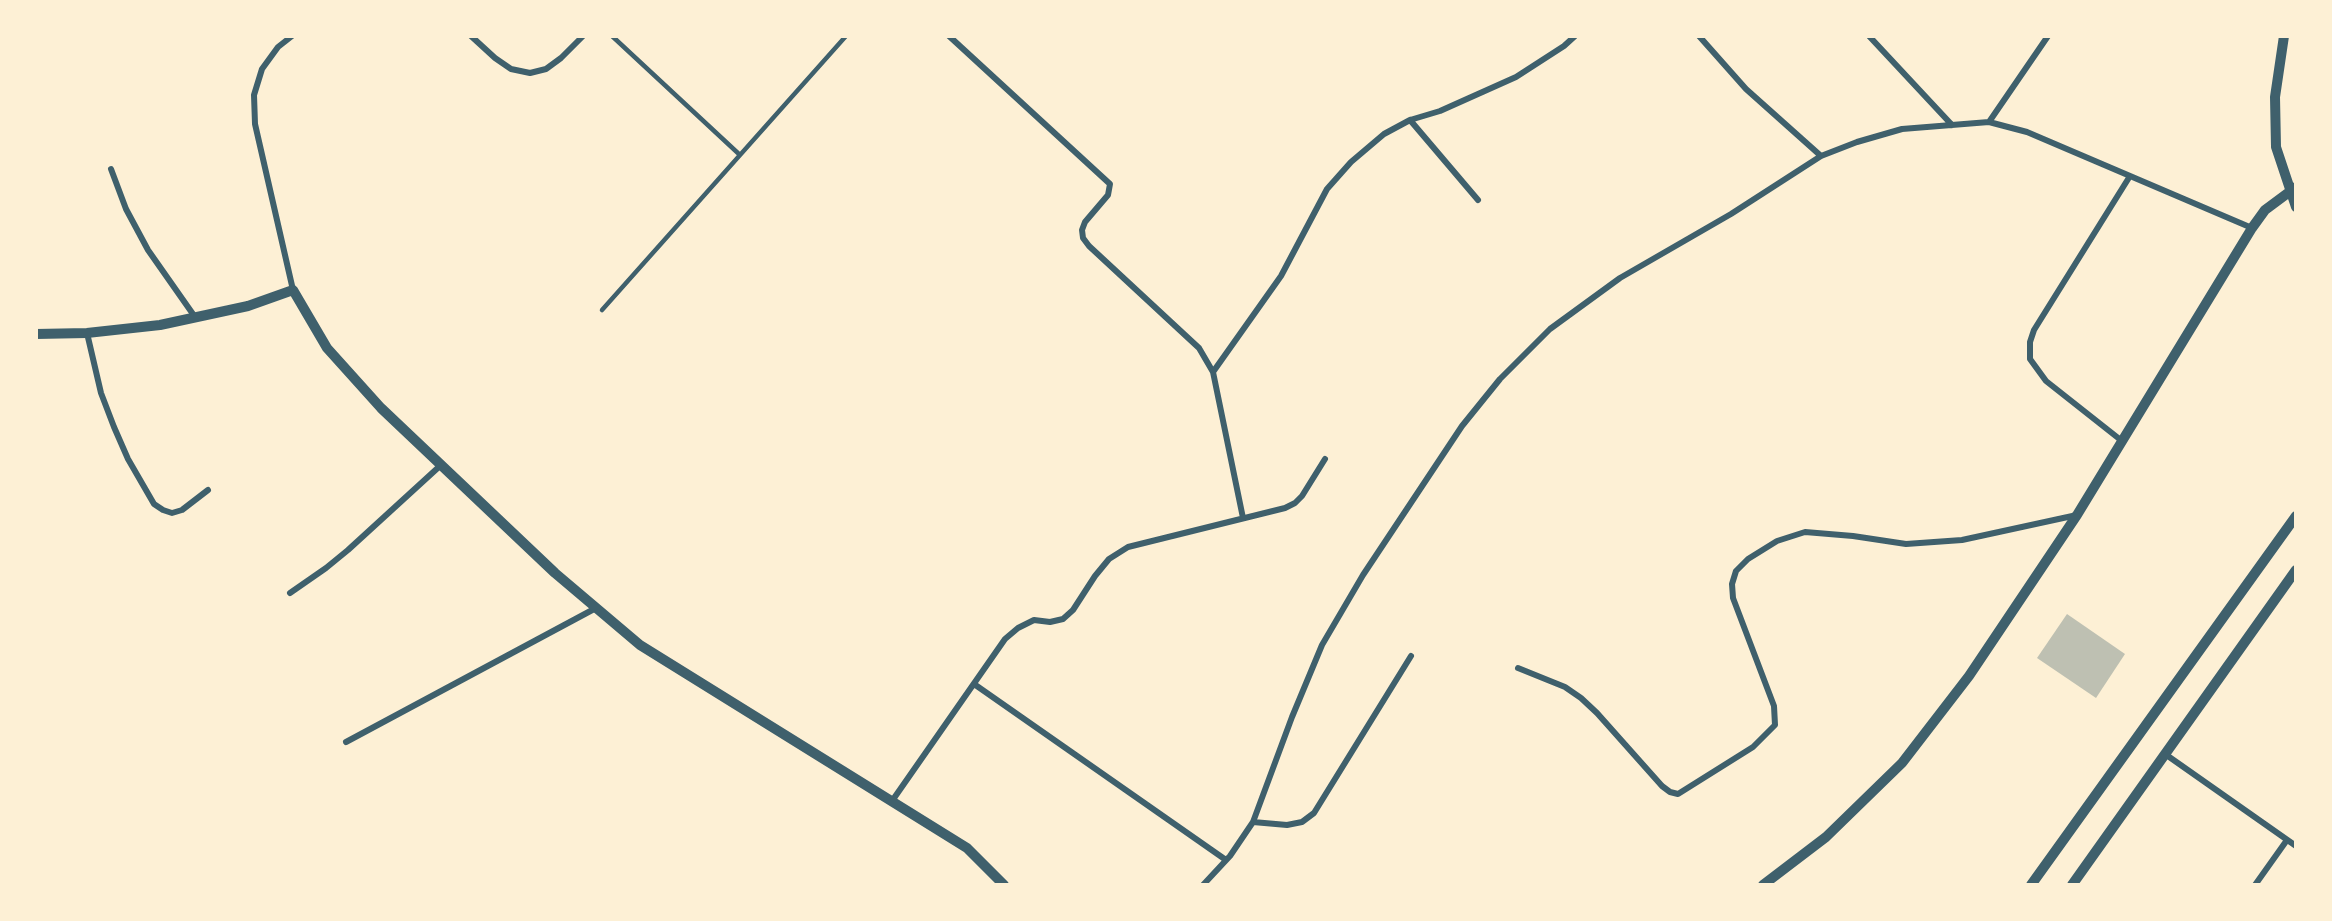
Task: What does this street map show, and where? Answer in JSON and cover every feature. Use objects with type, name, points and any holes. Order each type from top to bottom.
[{"type":"street","points":[[292,36],[278,47],[262,69],[254,95],[255,123],[293,290],[327,348],[381,408],[441,465],[555,573],[640,645],[967,848],[1004,885]]},
{"type":"street","points":[[471,36],[511,69],[530,73],[546,69],[554,64],[583,36]]},
{"type":"street","points":[[949,36],[1110,184],[1108,195],[1084,222],[1083,238],[1198,348],[1213,372],[1243,518]]},
{"type":"street","points":[[1213,372],[1281,276],[1327,189],[1351,162],[1384,134],[1410,120],[1440,111],[1516,77],[1564,46],[1575,36]]},
{"type":"street","points":[[1699,36],[1746,89],[1821,156]]},
{"type":"street","points":[[1869,36],[1952,125]]},
{"type":"street","points":[[1989,122],[2048,36]]},
{"type":"street","points":[[2284,36],[2276,97],[2276,147],[2292,189],[2296,207]]},
{"type":"street","points":[[1410,120],[1478,200]]},
{"type":"street","points":[[1203,885],[1226,860],[1252,822],[1322,645],[1363,575],[1462,426],[1500,379],[1550,329],[1620,278],[1731,214],[1821,156],[1857,141],[1902,129],[1989,122],[2027,132],[2252,228]]},
{"type":"street","points":[[111,169],[126,209],[148,249],[195,317]]},
{"type":"street","points":[[2122,441],[2046,381],[2035,369],[2030,359],[2030,342],[2034,330],[2130,176]]},
{"type":"street","points":[[1763,885],[1826,837],[1902,764],[1969,676],[2077,515],[2252,228],[2265,210],[2292,189]]},
{"type":"street","points":[[36,333],[87,333],[160,325],[248,306],[293,290]]},
{"type":"street","points":[[87,333],[101,393],[114,427],[128,459],[154,504],[172,513],[182,510],[208,490]]},
{"type":"street","points":[[892,801],[1005,639],[1018,628],[1034,621],[1050,622],[1063,619],[1073,610],[1109,559],[1128,547],[1285,508],[1295,503],[1302,496],[1325,459]]},
{"type":"street","points":[[290,593],[348,550],[441,465]]},
{"type":"street","points":[[1518,668],[1565,687],[1581,698],[1598,713],[1662,786],[1678,794],[1753,747],[1774,725],[1774,706],[1733,598],[1732,584],[1736,571],[1748,559],[1777,541],[1805,532],[1906,544],[1962,540],[2077,515]]},
{"type":"street","points":[[2031,885],[2296,516]]},
{"type":"street","points":[[2072,885],[2296,570]]},
{"type":"street","points":[[345,742],[596,608]]},
{"type":"street","points":[[1252,822],[1287,825],[1302,822],[1314,813],[1411,656]]},
{"type":"street","points":[[974,684],[1226,860]]},
{"type":"street","points":[[2164,754],[2296,846]]},
{"type":"street","points":[[2255,885],[2287,840]]},
{"type":"lane","points":[[612,36],[740,155]]},
{"type":"lane","points":[[602,310],[846,36]]},
{"type":"building","points":[[2067,614],[2125,654],[2096,698],[2037,658]]}]
